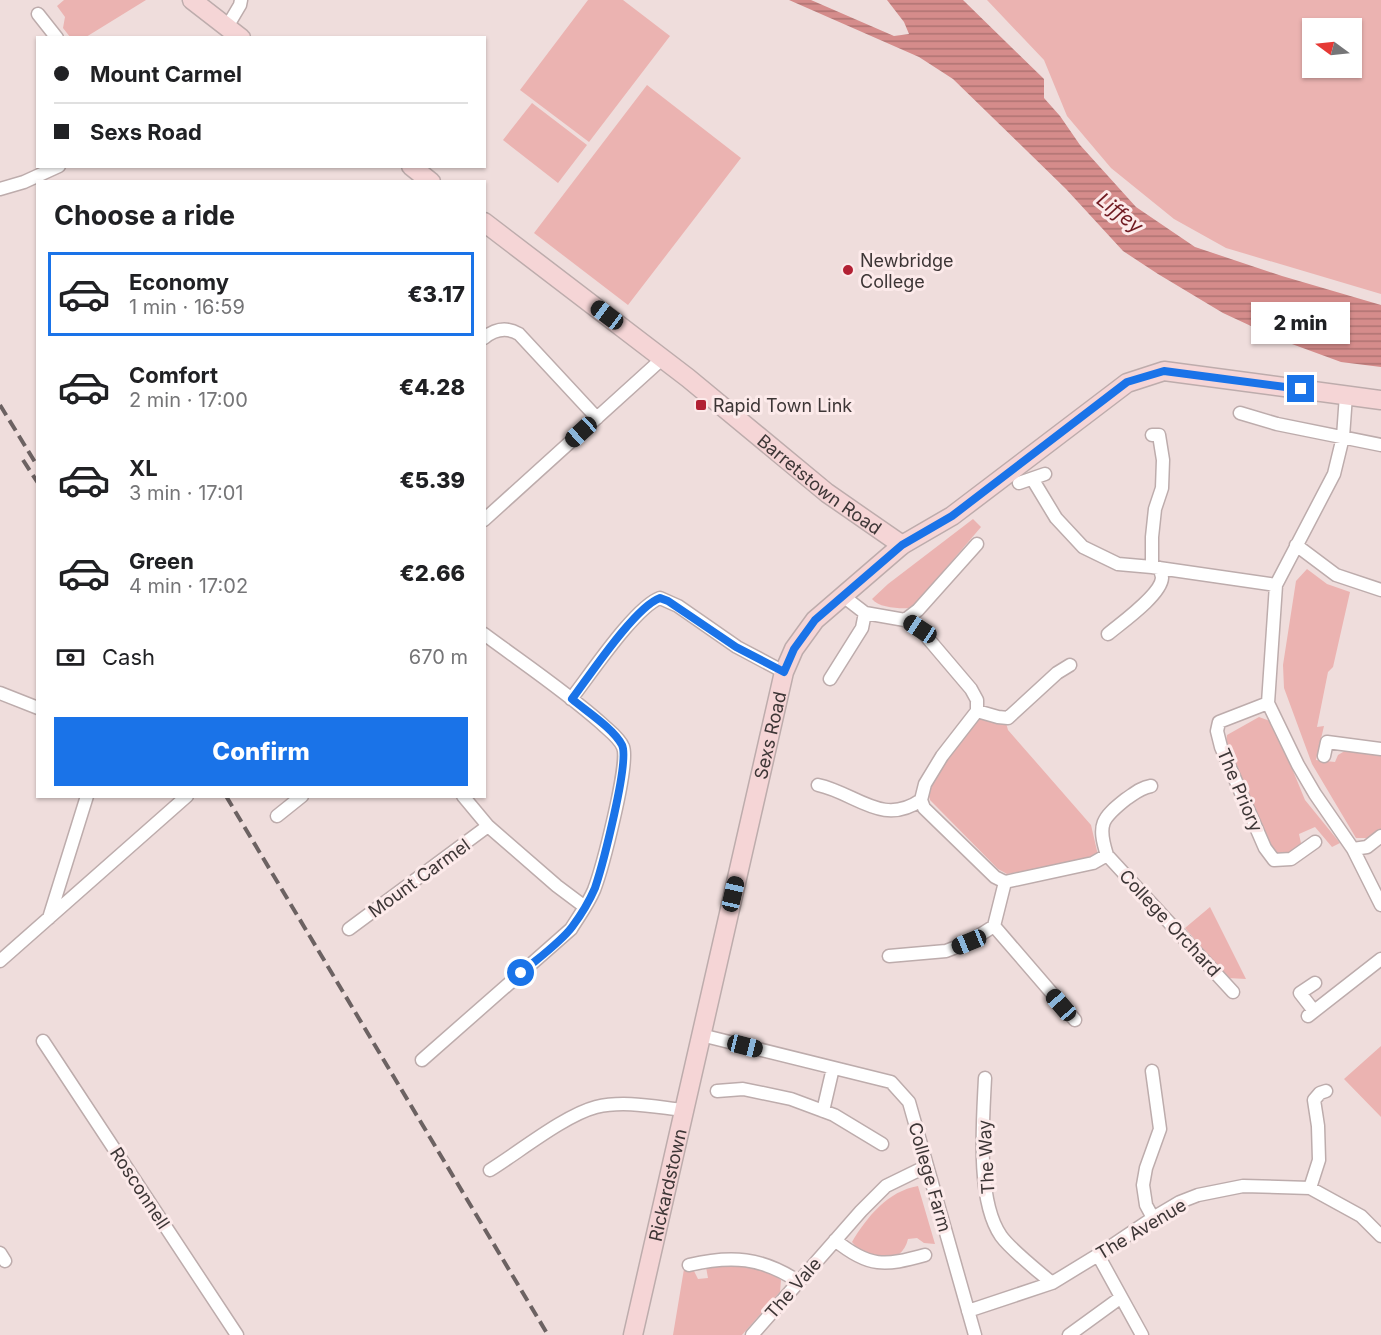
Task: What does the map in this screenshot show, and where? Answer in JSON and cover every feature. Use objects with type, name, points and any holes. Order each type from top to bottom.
[{"type":"street","points":[[192,0],[234,32],[241,0]]},
{"type":"street","points":[[38,14],[55,36]]},
{"type":"street","points":[[0,189],[24,182],[55,168]]},
{"type":"street","points":[[414,168],[428,180]]},
{"type":"street","name":"Barretstown Road","points":[[486,224],[663,357],[827,493],[902,545]]},
{"type":"street","points":[[486,336],[491,332],[510,329],[519,334],[597,418]]},
{"type":"street","points":[[486,518],[663,357]]},
{"type":"street","name":"Sexs Road","points":[[701,1035],[784,672],[794,649],[815,620],[902,545],[952,516],[1127,382],[1164,371],[1381,400]]},
{"type":"street","points":[[1346,395],[1344,437],[1334,474],[1276,585],[1268,703],[1298,765],[1353,849],[1381,905]]},
{"type":"street","points":[[1240,413],[1254,412],[1277,424],[1381,445]]},
{"type":"street","points":[[1108,634],[1133,605],[1152,596],[1162,578],[1156,567],[1152,537],[1155,509],[1161,488],[1163,460],[1159,435],[1152,435]]},
{"type":"street","points":[[1019,483],[1045,474]]},
{"type":"street","points":[[1033,480],[1056,518],[1083,548],[1118,564],[1156,567],[1276,585]]},
{"type":"street","points":[[905,620],[918,610],[976,544]]},
{"type":"street","points":[[1296,545],[1336,575],[1381,590]]},
{"type":"street","points":[[843,596],[865,613],[905,620],[920,629],[971,689],[977,700],[977,711],[942,756],[925,784],[921,800],[924,808],[995,877],[1005,882],[994,926],[969,942],[946,951],[889,956]]},
{"type":"street","points":[[572,699],[637,614],[650,601],[660,598],[678,606],[736,647],[784,672]]},
{"type":"street","points":[[830,679],[862,628],[865,613]]},
{"type":"street","points":[[422,1060],[571,929],[595,886],[608,840],[624,753],[622,745],[613,734],[572,699],[486,635]]},
{"type":"street","points":[[977,711],[1008,718],[1057,673],[1070,665]]},
{"type":"street","points":[[0,693],[36,707]]},
{"type":"street","name":"The Priory","points":[[1268,703],[1219,722],[1217,730],[1221,747],[1265,848],[1274,860],[1292,860],[1315,842]]},
{"type":"street","points":[[1324,756],[1327,742],[1381,748]]},
{"type":"street","points":[[818,785],[832,788],[875,808],[897,811],[921,800]]},
{"type":"street","name":"College Orchard","points":[[1151,786],[1140,788],[1110,810],[1103,823],[1101,837],[1107,855],[1233,992]]},
{"type":"street","points":[[49,918],[86,798]]},
{"type":"street","points":[[0,961],[185,798]]},
{"type":"street","points":[[277,816],[300,798]]},
{"type":"street","name":"Mount Carmel","points":[[465,798],[488,826],[557,886],[585,907]]},
{"type":"street","name":"Mount Carmel","points":[[349,929],[488,826]]},
{"type":"street","points":[[1353,849],[1367,847],[1381,836]]},
{"type":"street","name":"College Orchard","points":[[1005,882],[1093,863],[1107,855]]},
{"type":"street","points":[[994,926],[1075,1020]]},
{"type":"street","points":[[1315,983],[1296,995],[1311,1013],[1381,959]]},
{"type":"street","name":"College Farm","points":[[701,1035],[891,1082],[909,1102],[975,1335]]},
{"type":"street","name":"Rickardstown","points":[[633,1335],[701,1035]]},
{"type":"street","name":"Rosconnell","points":[[43,1041],[237,1335]]},
{"type":"street","points":[[823,1111],[834,1068]]},
{"type":"street","points":[[1152,1071],[1160,1129],[1146,1168],[1143,1185],[1146,1205],[1153,1218]]},
{"type":"street","name":"The Way","points":[[985,1078],[982,1135],[986,1188],[991,1213],[1001,1236],[1052,1283]]},
{"type":"street","name":"College Farm","points":[[717,1091],[742,1089],[791,1099],[834,1115],[882,1144]]},
{"type":"street","points":[[1310,1188],[1319,1160],[1318,1126],[1314,1100],[1326,1090]]},
{"type":"street","points":[[490,1170],[577,1113],[598,1106],[624,1104],[683,1110]]},
{"type":"street","name":"The Vale","points":[[752,1335],[861,1211],[886,1186],[927,1166]]},
{"type":"street","name":"The Avenue","points":[[968,1311],[1052,1283],[1180,1202],[1198,1195],[1243,1186],[1310,1188],[1361,1216],[1381,1236]]},
{"type":"street","name":"The Vale","points":[[835,1240],[850,1252],[871,1263],[899,1262],[926,1255]]},
{"type":"street","points":[[1098,1255],[1142,1335]]},
{"type":"street","points":[[689,1265],[714,1259],[738,1258],[766,1265],[799,1282]]},
{"type":"street","points":[[1069,1335],[1120,1298]]},
{"type":"shaded area","points":[[64,0],[146,0],[88,36],[69,36],[63,28],[65,17],[57,6]]},
{"type":"shaded area","points":[[588,0],[623,0],[670,36],[589,142],[520,90]]},
{"type":"shaded area","points":[[987,0],[1381,0],[1381,294],[1226,248],[1174,219],[1111,168],[1067,116],[1044,60]]},
{"type":"shaded area","points":[[647,85],[741,158],[628,305],[534,233]]},
{"type":"shaded area","points":[[532,103],[587,145],[558,183],[503,140]]},
{"type":"shaded area","points":[[973,519],[981,527],[912,608],[885,606],[872,599],[888,584]]},
{"type":"shaded area","points":[[1307,569],[1327,584],[1350,592],[1333,667],[1328,672],[1317,727],[1324,726],[1316,760],[1335,762],[1338,755],[1348,749],[1381,754],[1381,829],[1369,838],[1356,838],[1312,764],[1284,688],[1283,665],[1296,581]]},
{"type":"shaded area","points":[[1259,717],[1273,722],[1305,800],[1340,843],[1332,847],[1315,827],[1299,834],[1302,848],[1287,856],[1277,853],[1270,846],[1226,743],[1227,735]]},
{"type":"shaded area","points":[[976,719],[1006,723],[1008,730],[1091,825],[1098,855],[1091,859],[1007,874],[998,869],[930,800],[928,792],[930,784]]},
{"type":"shaded area","points":[[1210,907],[1246,979],[1228,978],[1185,928]]},
{"type":"shaded area","points":[[1381,1046],[1381,1117],[1344,1079]]},
{"type":"shaded area","points":[[918,1186],[935,1244],[924,1243],[917,1238],[908,1239],[904,1249],[898,1255],[883,1259],[858,1249],[852,1242],[864,1223],[879,1206],[897,1193]]},
{"type":"shaded area","points":[[713,1263],[748,1266],[765,1271],[781,1280],[780,1292],[742,1335],[673,1335],[684,1269],[694,1271],[698,1279],[708,1278],[706,1267]]},
{"type":"water","name":"Liffey","points":[[789,0],[811,0],[894,36],[909,34],[904,22],[887,0],[963,0],[1044,79],[1044,98],[1080,145],[1136,207],[1195,247],[1381,305],[1381,367],[1341,362],[1281,340],[1223,313],[1158,274],[1123,251],[1066,189],[953,79],[919,57]]},
{"type":"railway","points":[[0,405],[36,464]]},
{"type":"railway","points":[[23,460],[36,480]]},
{"type":"railway","points":[[227,798],[548,1335]]},
{"type":"place","name":"Newbridge College","points":[[848,270]]},
{"type":"place","name":"Rapid Town Link","points":[[701,405]]},
{"type":"route","points":[[521,973],[571,929],[589,901],[608,840],[621,782],[624,753],[622,745],[613,734],[572,699],[637,614],[650,601],[660,598],[678,606],[736,647],[784,672],[794,649],[815,620],[902,545],[952,516],[1127,382],[1164,371],[1301,389]]}]
